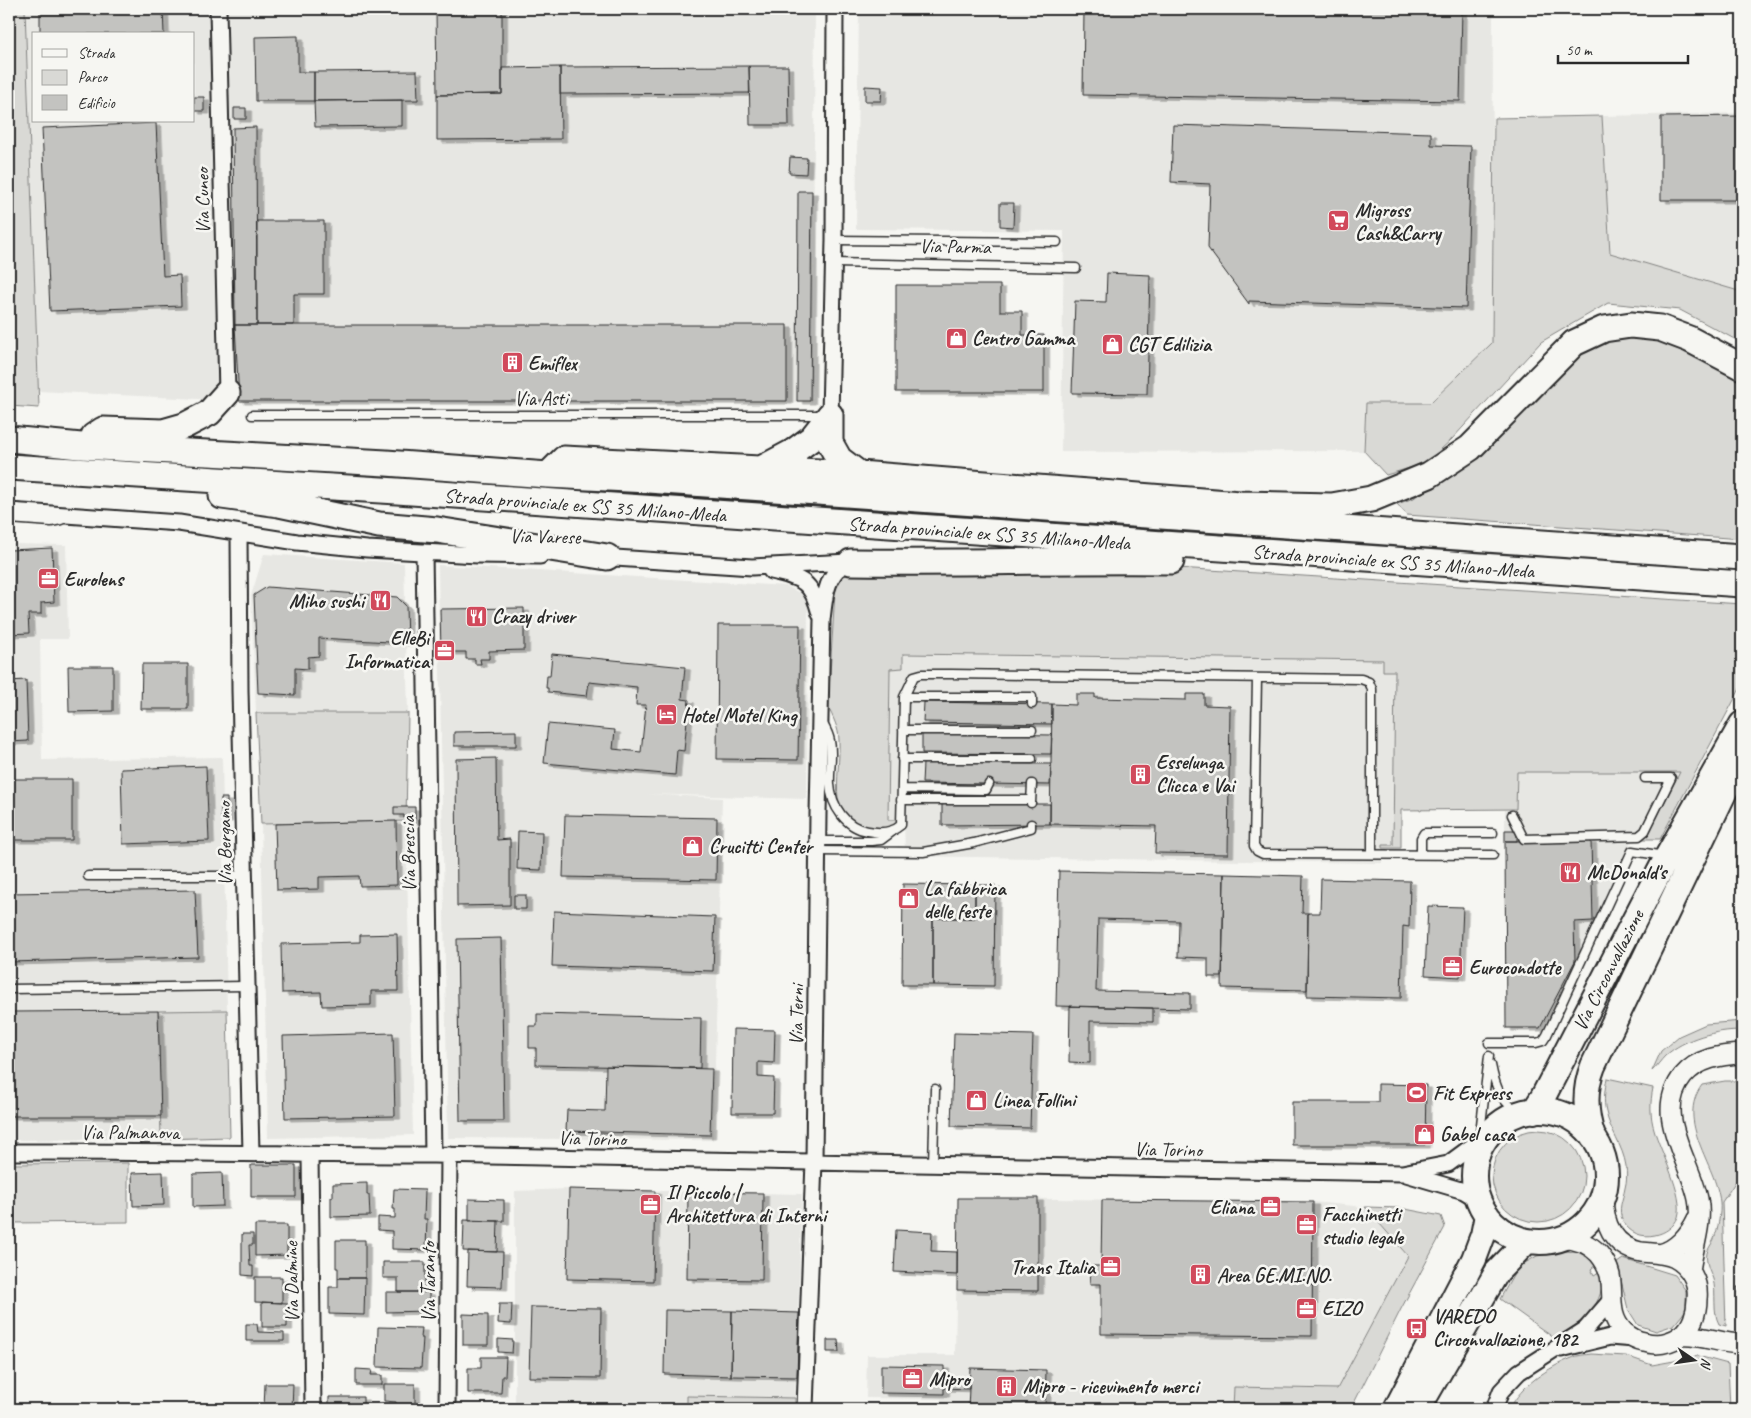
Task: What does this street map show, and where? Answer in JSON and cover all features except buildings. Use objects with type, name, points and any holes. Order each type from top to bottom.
[{"type":"highway","points":[[548,476],[564,459],[859,474],[1240,504],[1332,506],[1371,499],[1429,474],[1470,448],[1574,343],[1604,329],[1632,325],[1660,328],[1689,339],[1742,367]]},
{"type":"highway","points":[[9,440],[81,446],[103,430],[163,432],[184,426],[209,413],[227,393]]},
{"type":"highway","points":[[763,468],[793,452],[812,438],[830,415]]},
{"type":"highway","points":[[830,415],[830,443],[838,458],[859,474]]},
{"type":"highway","name":"Strada provinciale ex SS 35 Milano-Meda","points":[[81,446],[386,462],[548,476],[687,483],[1737,556]]},
{"type":"highway","points":[[19,467],[279,504],[379,525],[445,531],[607,557]]},
{"type":"highway","name":"Strada provinciale ex SS 35 Milano-Meda","points":[[19,467],[397,491],[1735,584]]},
{"type":"highway","points":[[851,562],[1181,561],[1446,578],[1580,573]]},
{"type":"main road","name":"Via Circonvallazione","points":[[1528,1112],[1543,1098],[1667,856],[1729,776],[1742,724]]},
{"type":"main road","name":"Via Circonvallazione","points":[[1593,1137],[1587,1106],[1588,1085],[1593,1066],[1729,776],[1742,753]]},
{"type":"main road","points":[[1551,1111],[1569,1117],[1580,1124],[1593,1137],[1601,1152],[1606,1178],[1598,1208],[1588,1222],[1575,1232],[1562,1238],[1544,1242],[1527,1241],[1506,1233],[1493,1223],[1483,1207],[1474,1181],[1482,1145],[1505,1121],[1528,1112],[1551,1111]]},
{"type":"main road","points":[[1396,1409],[1474,1259],[1484,1235],[1483,1207]]},
{"type":"main road","points":[[1418,1409],[1497,1272],[1527,1241]]},
{"type":"street","name":"Via Cuneo","points":[[218,9],[227,393]]},
{"type":"street","points":[[830,415],[834,263],[835,9]]},
{"type":"street","name":"Via Varese","points":[[9,511],[180,523],[298,542],[424,552],[478,555],[607,557],[752,567],[851,562]]},
{"type":"street","name":"Via Bergamo","points":[[239,533],[240,690],[251,1153]]},
{"type":"street","name":"Via Brescia","points":[[424,552],[433,1155]]},
{"type":"street","points":[[822,620],[825,596],[830,580],[838,569],[851,562]]},
{"type":"street","points":[[752,567],[788,575],[806,583],[816,596],[822,620]]},
{"type":"street","name":"Via Terni","points":[[805,1409],[814,1161],[817,846],[822,620]]},
{"type":"street","points":[[1690,1270],[1698,1230],[1699,1212],[1696,1189],[1671,1119],[1673,1093],[1688,1069],[1706,1060],[1726,1055],[1742,1054]]},
{"type":"street","name":"Via Torino","points":[[251,1153],[814,1161],[933,1165],[1402,1173],[1448,1164],[1482,1145]]},
{"type":"street","name":"Via Palmanova","points":[[9,1152],[251,1153]]},
{"type":"street","name":"Via Dalmine","points":[[310,1155],[313,1409]]},
{"type":"street","name":"Via Taranto","points":[[447,1409],[449,1155]]},
{"type":"street","name":"Via Torino","points":[[1402,1173],[1464,1191],[1483,1207]]},
{"type":"street","points":[[1562,1238],[1582,1243],[1601,1256],[1610,1275],[1612,1311],[1623,1331],[1634,1339],[1657,1344],[1669,1342],[1680,1336],[1691,1324],[1697,1303],[1697,1286],[1690,1270],[1675,1258],[1633,1250],[1618,1240],[1607,1224],[1603,1209],[1603,1195]]},
{"type":"street","points":[[1659,1254],[1670,1250],[1683,1239],[1692,1228],[1699,1212]]},
{"type":"street","points":[[1494,1409],[1501,1391],[1520,1372],[1586,1329],[1611,1300]]},
{"type":"street","points":[[1680,1336],[1693,1336],[1742,1344]]},
{"type":"street","points":[[1548,1352],[1610,1337],[1634,1339]]},
{"type":"lane","name":"Via Parma","points":[[834,240],[1057,242]]},
{"type":"lane","name":"Via Parma","points":[[834,263],[1076,268]]},
{"type":"lane","name":"Via Asti","points":[[252,415],[830,415]]},
{"type":"lane","points":[[9,518],[52,522],[86,516]]},
{"type":"lane","points":[[817,846],[880,840],[900,825],[904,697],[914,676],[921,674],[1360,679],[1368,682],[1372,689],[1372,854]]},
{"type":"lane","points":[[1256,678],[1254,846],[1257,851],[1263,854],[1493,855]]},
{"type":"lane","points":[[904,697],[1032,700]]},
{"type":"lane","points":[[819,718],[828,732],[831,742],[830,786],[835,805],[845,821],[862,830],[875,832],[895,830]]},
{"type":"lane","points":[[903,730],[1032,729]]},
{"type":"lane","points":[[902,759],[999,761],[1032,759]]},
{"type":"lane","points":[[1512,815],[1524,839],[1638,836],[1645,831],[1671,778],[1645,778]]},
{"type":"lane","points":[[902,789],[986,790],[989,784]]},
{"type":"lane","points":[[901,800],[1031,801],[1032,784]]},
{"type":"lane","points":[[817,846],[923,852],[1031,828],[1031,824]]},
{"type":"lane","points":[[1421,854],[1421,838],[1424,833],[1493,833]]},
{"type":"lane","points":[[1489,1043],[1536,1043],[1543,1041],[1548,1035],[1632,851],[1667,856]]},
{"type":"lane","points":[[88,876],[245,875]]},
{"type":"lane","points":[[9,989],[247,986]]},
{"type":"lane","points":[[1482,1145],[1489,1056],[1497,1089],[1510,1106],[1528,1112]]},
{"type":"lane","points":[[933,1165],[936,1089]]},
{"type":"shaded area","points":[[25,9],[815,9],[812,402],[239,401],[38,391]]},
{"type":"shaded area","points":[[859,9],[1493,9],[1492,343],[1430,403],[1366,403],[1364,451],[1061,452],[1064,231],[856,229]]},
{"type":"shaded area","points":[[1742,113],[1742,292],[1610,254],[1602,116]]},
{"type":"shaded area","points":[[9,544],[66,545],[68,639],[40,639],[42,760],[222,757],[227,1010],[158,1012],[161,1139],[9,1140]]},
{"type":"shaded area","points":[[264,554],[404,563],[408,713],[256,713],[251,596]]},
{"type":"shaded area","points":[[438,565],[786,586],[808,597],[807,799],[646,794],[722,798],[713,1140],[448,1138]]},
{"type":"shaded area","points":[[903,654],[1383,660],[1384,671],[1395,671],[1393,846],[1383,848],[1382,863],[905,856],[904,820],[888,820],[890,668]]},
{"type":"shaded area","points":[[1516,772],[1681,772],[1649,834],[1641,839],[1631,841],[1624,861],[1542,1030],[1506,1028],[1505,810],[1516,809]]},
{"type":"shaded area","points":[[406,821],[413,1135],[268,1138],[261,824]]},
{"type":"shaded area","points":[[569,1189],[802,1194],[795,1398],[688,1396],[687,1409],[515,1409],[515,1191]]},
{"type":"shaded area","points":[[958,1198],[1313,1202],[1365,1207],[1408,1256],[1337,1389],[1234,1387],[1233,1409],[942,1409],[941,1399],[866,1398],[867,1355],[955,1355]]},
{"type":"green space","points":[[9,9],[25,9],[39,408],[9,406]]},
{"type":"green space","points":[[1602,116],[1610,253],[1742,292],[1742,343],[1680,310],[1608,303],[1541,342],[1452,439],[1426,463],[1386,475],[1364,451],[1366,403],[1430,403],[1492,343],[1494,118]]},
{"type":"green space","points":[[1635,337],[1661,340],[1687,350],[1742,378],[1742,539],[1407,515],[1397,504],[1414,498],[1583,350],[1610,340]]},
{"type":"green space","points":[[1178,568],[1742,604],[1742,685],[1660,839],[1641,839],[1649,833],[1680,772],[1517,772],[1516,809],[1401,810],[1401,848],[1383,848],[1383,845],[1393,845],[1395,671],[1383,671],[1383,660],[903,654],[903,668],[890,669],[888,820],[904,820],[894,826],[879,828],[856,822],[844,813],[838,799],[837,784],[839,736],[828,707],[835,592],[843,577],[849,573],[859,571]]},
{"type":"green space","points":[[256,713],[408,713],[406,821],[261,824]]},
{"type":"green space","points":[[227,1010],[230,1137],[161,1139],[158,1011]]},
{"type":"green space","points":[[1742,1021],[1742,1030],[1711,1033],[1682,1044],[1665,1056],[1652,1071],[1661,1051],[1679,1036],[1706,1024]]},
{"type":"green space","points":[[1607,1078],[1653,1088],[1651,1109],[1653,1124],[1671,1173],[1679,1208],[1678,1217],[1674,1224],[1659,1234],[1645,1236],[1636,1234],[1629,1229],[1621,1217],[1620,1208],[1627,1177],[1622,1152],[1610,1126],[1605,1108]]},
{"type":"green space","points":[[1725,1081],[1742,1081],[1742,1172],[1722,1202],[1726,1326],[1719,1324],[1717,1319],[1713,1279],[1707,1260],[1708,1251],[1718,1226],[1720,1202],[1712,1173],[1699,1143],[1693,1114],[1695,1099],[1702,1085]]},
{"type":"green space","points":[[1538,1130],[1556,1134],[1571,1143],[1580,1158],[1584,1176],[1580,1194],[1571,1209],[1556,1218],[1538,1222],[1520,1218],[1505,1209],[1496,1194],[1492,1176],[1496,1158],[1505,1143],[1520,1134]]},
{"type":"green space","points":[[128,1163],[128,1222],[9,1223],[9,1164]]},
{"type":"green space","points":[[1365,1207],[1400,1208],[1441,1216],[1445,1227],[1351,1409],[1233,1409],[1234,1387],[1337,1389],[1408,1256]]},
{"type":"green space","points":[[1566,1251],[1584,1253],[1598,1263],[1591,1269],[1594,1275],[1602,1270],[1602,1282],[1596,1303],[1590,1312],[1574,1326],[1554,1338],[1500,1299],[1518,1267],[1537,1256]]},
{"type":"green space","points":[[1623,1259],[1675,1275],[1686,1291],[1686,1310],[1674,1325],[1656,1331],[1638,1325],[1628,1309],[1617,1263]]},
{"type":"green space","points":[[1591,1354],[1626,1356],[1652,1365],[1698,1356],[1728,1364],[1730,1409],[1510,1409],[1521,1393],[1536,1378],[1574,1357]]},
{"type":"green space","points":[[687,1396],[795,1398],[795,1409],[687,1409]]},
{"type":"place","name":"Migross Cash&Carry","points":[[1339,221]]},
{"type":"place","name":"Centro Gamma","points":[[956,338]]},
{"type":"place","name":"CGT Edilizia","points":[[1112,344]]},
{"type":"place","name":"Emiflex","points":[[512,363]]},
{"type":"place","name":"Eurolens","points":[[48,579]]},
{"type":"place","name":"Miho sushi","points":[[380,601]]},
{"type":"place","name":"Crazy driver","points":[[476,616]]},
{"type":"place","name":"ElleBi Informatica","points":[[445,650]]},
{"type":"place","name":"Hotel Motel King","points":[[666,715]]},
{"type":"place","name":"Esselunga Clicca e Vai","points":[[1140,774]]},
{"type":"place","name":"Crucitti Center","points":[[693,846]]},
{"type":"place","name":"McDonald's","points":[[1571,872]]},
{"type":"place","name":"La fabbrica delle feste","points":[[908,899]]},
{"type":"place","name":"Eurocondotte","points":[[1453,967]]},
{"type":"place","name":"Fit Express","points":[[1417,1093]]},
{"type":"place","name":"Linea Follini","points":[[977,1100]]},
{"type":"place","name":"Gabel casa","points":[[1424,1134]]},
{"type":"place","name":"Il Piccolo | Architettura di Interni","points":[[650,1204]]},
{"type":"place","name":"Eliana","points":[[1270,1207]]},
{"type":"place","name":"Facchinetti studio legale","points":[[1306,1225]]},
{"type":"place","name":"Trans Italia","points":[[1111,1267]]},
{"type":"place","name":"Area GE.MI.NO.","points":[[1201,1275]]},
{"type":"place","name":"EIZO","points":[[1306,1308]]},
{"type":"place","name":"VAREDO Circonvallazione, 182","points":[[1417,1328]]},
{"type":"place","name":"Mipro","points":[[913,1379]]},
{"type":"place","name":"Mipro - ricevimento merci","points":[[1007,1386]]}]
